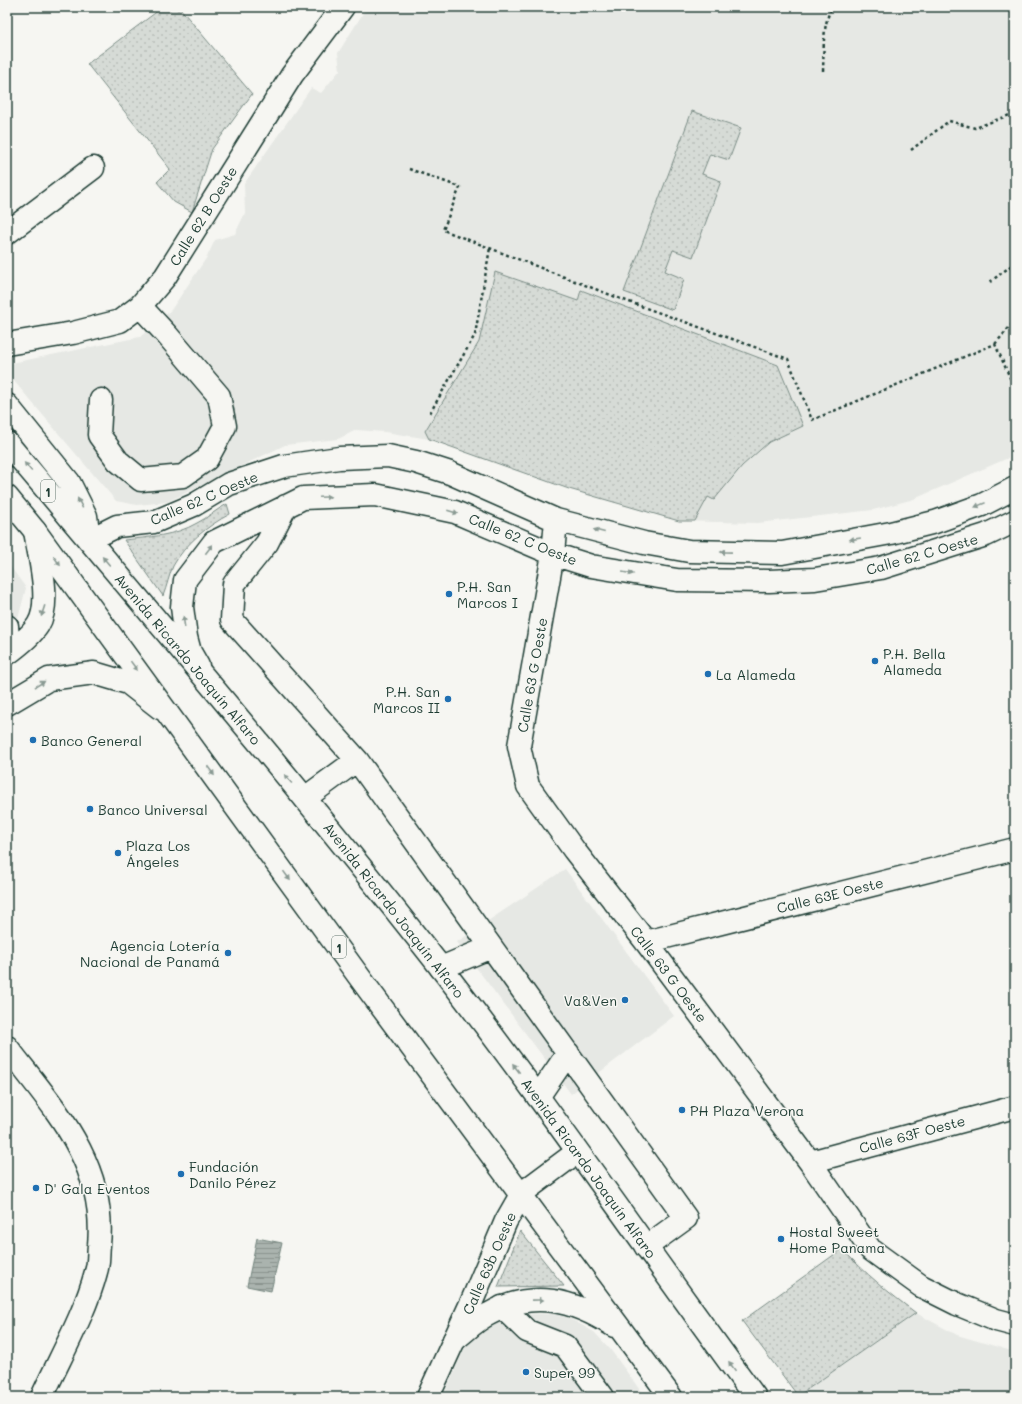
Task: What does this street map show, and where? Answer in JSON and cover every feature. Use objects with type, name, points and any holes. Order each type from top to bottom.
[{"type":"street","name":"Calle 62 B Oeste","points":[[7,344],[73,333],[120,321],[140,306],[165,277],[292,75],[343,7]]},
{"type":"street","points":[[7,233],[93,168]]},
{"type":"street","points":[[101,400],[99,435],[118,461],[141,480],[183,476],[207,459],[225,426],[219,396],[140,306]]},
{"type":"street","points":[[7,405],[69,482],[86,516],[89,540]]},
{"type":"street","name":"Avenida Ricardo Joaquín Alfaro","points":[[7,443],[305,798],[441,968],[538,1098],[755,1397]]},
{"type":"street","name":"Calle 62 C Oeste","points":[[89,540],[117,526],[154,522],[194,505],[229,484],[284,466],[339,458],[388,456],[416,462],[450,473],[556,520],[644,543],[689,551],[782,552],[891,533],[935,522],[982,505],[1015,488]]},
{"type":"street","name":"Calle 62 C Oeste","points":[[208,683],[190,652],[186,637],[182,607],[185,580],[214,542],[303,498],[375,495],[455,512],[553,554],[591,566],[677,580],[769,581],[815,579],[881,568],[986,535],[1015,521]]},
{"type":"street","name":"1","points":[[7,497],[35,531],[364,982],[522,1193],[671,1397]]},
{"type":"street","points":[[286,506],[267,543],[234,584],[232,620],[357,760],[686,1218],[646,1247]]},
{"type":"street","name":"Calle 63 G Oeste","points":[[556,520],[553,554],[519,746],[528,786],[574,850],[646,942],[810,1162],[870,1249],[921,1286],[957,1304],[996,1320],[1015,1325]]},
{"type":"street","points":[[7,521],[35,531],[45,606],[38,624],[20,645],[8,653]]},
{"type":"street","points":[[7,626],[8,653]]},
{"type":"street","points":[[7,704],[49,679],[94,672],[128,683],[172,717]]},
{"type":"street","points":[[305,798],[357,760]]},
{"type":"street","name":"Calle 63E Oeste","points":[[646,942],[1015,849]]},
{"type":"street","points":[[441,968],[491,947]]},
{"type":"street","points":[[7,1047],[60,1115],[85,1156],[95,1189],[101,1228],[97,1271],[81,1312],[42,1397]]},
{"type":"street","points":[[538,1098],[568,1053]]},
{"type":"street","name":"Calle 63F Oeste","points":[[810,1162],[1015,1107]]},
{"type":"street","name":"Calle 63b Oeste","points":[[428,1397],[506,1221],[522,1193],[577,1152]]},
{"type":"street","points":[[454,1340],[487,1314],[502,1307],[531,1300],[559,1301],[589,1311],[622,1331]]},
{"type":"street","points":[[502,1307],[527,1331],[565,1346],[603,1397]]},
{"type":"path","points":[[823,71],[824,44],[829,13],[832,7]]},
{"type":"path","points":[[911,150],[949,121],[975,128],[1015,113]]},
{"type":"path","points":[[409,169],[460,188],[443,230],[621,299],[788,360],[812,420],[995,344],[1015,321]]},
{"type":"path","points":[[430,413],[475,335],[490,248]]},
{"type":"path","points":[[990,282],[1012,265],[1015,268]]},
{"type":"path","points":[[995,344],[1015,389]]},
{"type":"shaded area","points":[[163,7],[179,7],[252,94],[212,149],[192,212],[174,202],[157,182],[170,169],[87,64]]},
{"type":"shaded area","points":[[367,7],[1015,7],[1015,455],[914,499],[873,510],[758,523],[679,521],[569,489],[429,439],[385,432],[356,430],[338,439],[285,445],[167,502],[137,505],[116,501],[7,373],[7,364],[140,337],[171,310],[207,257],[215,240],[235,234],[245,213],[244,184],[311,88],[321,93],[340,70],[338,53]]},
{"type":"shaded area","points":[[692,111],[741,128],[729,160],[710,154],[702,174],[721,181],[693,257],[673,250],[665,271],[684,279],[673,310],[624,292]]},
{"type":"shaded area","points":[[495,272],[578,301],[581,290],[778,365],[803,426],[769,442],[742,466],[714,500],[708,497],[695,521],[679,521],[569,489],[429,439],[425,431],[479,342]]},
{"type":"shaded area","points":[[227,504],[230,514],[197,536],[178,558],[173,566],[163,596],[124,540],[180,531],[201,521]]},
{"type":"shaded area","points":[[7,562],[26,588],[18,619],[7,628]]},
{"type":"shaded area","points":[[565,869],[674,1016],[571,1094],[457,942]]},
{"type":"shaded area","points":[[520,1231],[564,1286],[498,1287]]},
{"type":"shaded area","points":[[257,1238],[282,1243],[271,1291],[247,1286]]},
{"type":"shaded area","points":[[842,1249],[896,1298],[916,1313],[798,1396],[742,1321]]},
{"type":"shaded area","points":[[916,1313],[957,1335],[1015,1352],[1015,1397],[798,1396]]},
{"type":"shaded area","points":[[517,1314],[554,1314],[569,1318],[594,1332],[610,1349],[645,1397],[443,1397],[466,1345],[485,1327]]},
{"type":"place","name":"P.H. San Marcos I","points":[[449,594]]},
{"type":"place","name":"P.H. Bella Alameda","points":[[875,661]]},
{"type":"place","name":"La Alameda","points":[[708,674]]},
{"type":"place","name":"P.H. San Marcos II","points":[[448,699]]},
{"type":"place","name":"Banco General","points":[[33,740]]},
{"type":"place","name":"Banco Universal","points":[[90,809]]},
{"type":"place","name":"Plaza Los Ángeles","points":[[118,853]]},
{"type":"place","name":"Agencia Lotería Nacional de Panamá","points":[[228,953]]},
{"type":"place","name":"Va&Ven","points":[[625,1000]]},
{"type":"place","name":"PH Plaza Verona","points":[[682,1110]]},
{"type":"place","name":"Fundación Danilo Pérez","points":[[181,1174]]},
{"type":"place","name":"D' Gala Eventos","points":[[36,1188]]},
{"type":"place","name":"Hostal Sweet Home Panama","points":[[781,1239]]},
{"type":"place","name":"Super 99","points":[[526,1372]]}]
